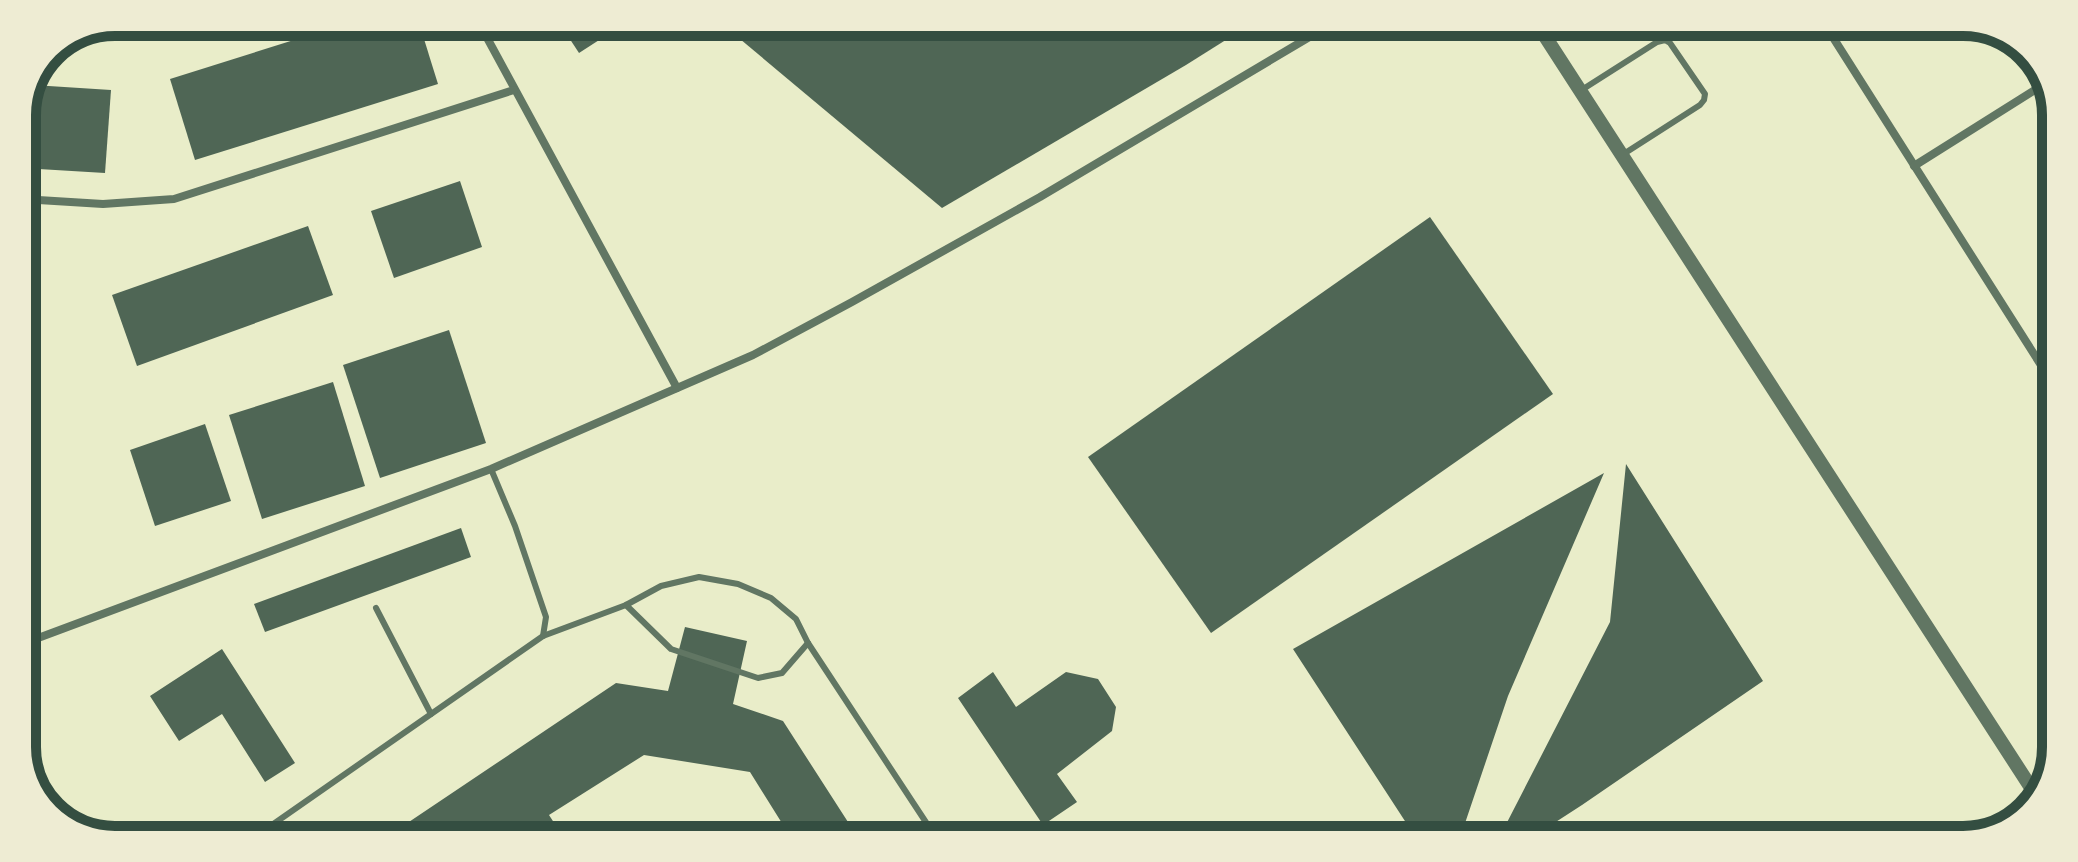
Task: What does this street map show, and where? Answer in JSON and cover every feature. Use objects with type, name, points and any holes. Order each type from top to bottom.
[{"type":"street","points":[[486,36],[677,388]]},
{"type":"street","points":[[36,639],[491,469],[753,355],[1040,197],[1311,36]]},
{"type":"street","points":[[1545,36],[2031,787]]},
{"type":"street","points":[[1832,36],[2042,367]]},
{"type":"street","points":[[1914,166],[2037,89]]},
{"type":"street","points":[[36,200],[103,204],[174,199],[514,90]]},
{"type":"lane","points":[[1580,91],[1657,42],[1665,40],[1705,94],[1700,105],[1622,155]]},
{"type":"lane","points":[[491,469],[515,526],[546,617],[543,636]]},
{"type":"lane","points":[[270,826],[543,636],[626,605],[661,586],[699,577],[738,584],[771,598],[796,619],[808,643],[928,826]]},
{"type":"lane","points":[[626,605],[671,649],[758,678],[782,673],[808,643]]},
{"type":"lane","points":[[376,608],[431,714]]},
{"type":"building","points":[[307,36],[423,36],[438,84],[195,160],[170,79]]},
{"type":"building","points":[[568,36],[605,36],[579,53]]},
{"type":"building","points":[[745,36],[1232,36],[942,208],[740,39]]},
{"type":"building","points":[[42,86],[111,90],[105,173],[36,169],[36,110]]},
{"type":"building","points":[[460,181],[482,247],[394,278],[371,211]]},
{"type":"building","points":[[1430,217],[1553,394],[1211,633],[1088,457]]},
{"type":"building","points":[[308,226],[333,295],[137,366],[112,295]]},
{"type":"building","points":[[449,330],[486,443],[380,478],[343,365]]},
{"type":"building","points":[[333,382],[365,486],[262,519],[229,415]]},
{"type":"building","points":[[205,424],[231,501],[155,526],[130,450]]},
{"type":"building","points":[[1626,464],[1763,681],[1550,826],[1505,826],[1610,622]]},
{"type":"building","points":[[1604,473],[1508,696],[1464,826],[1408,826],[1293,649]]},
{"type":"building","points":[[461,528],[471,557],[265,632],[254,604]]},
{"type":"building","points":[[685,627],[747,641],[733,704],[783,721],[851,826],[784,826],[750,772],[644,755],[549,815],[556,826],[403,826],[616,683],[668,691]]},
{"type":"building","points":[[222,649],[295,763],[265,782],[222,714],[179,741],[150,696]]},
{"type":"building","points":[[993,672],[1016,707],[1066,672],[1098,679],[1116,707],[1112,731],[1057,774],[1077,802],[1043,825],[958,698]]}]
